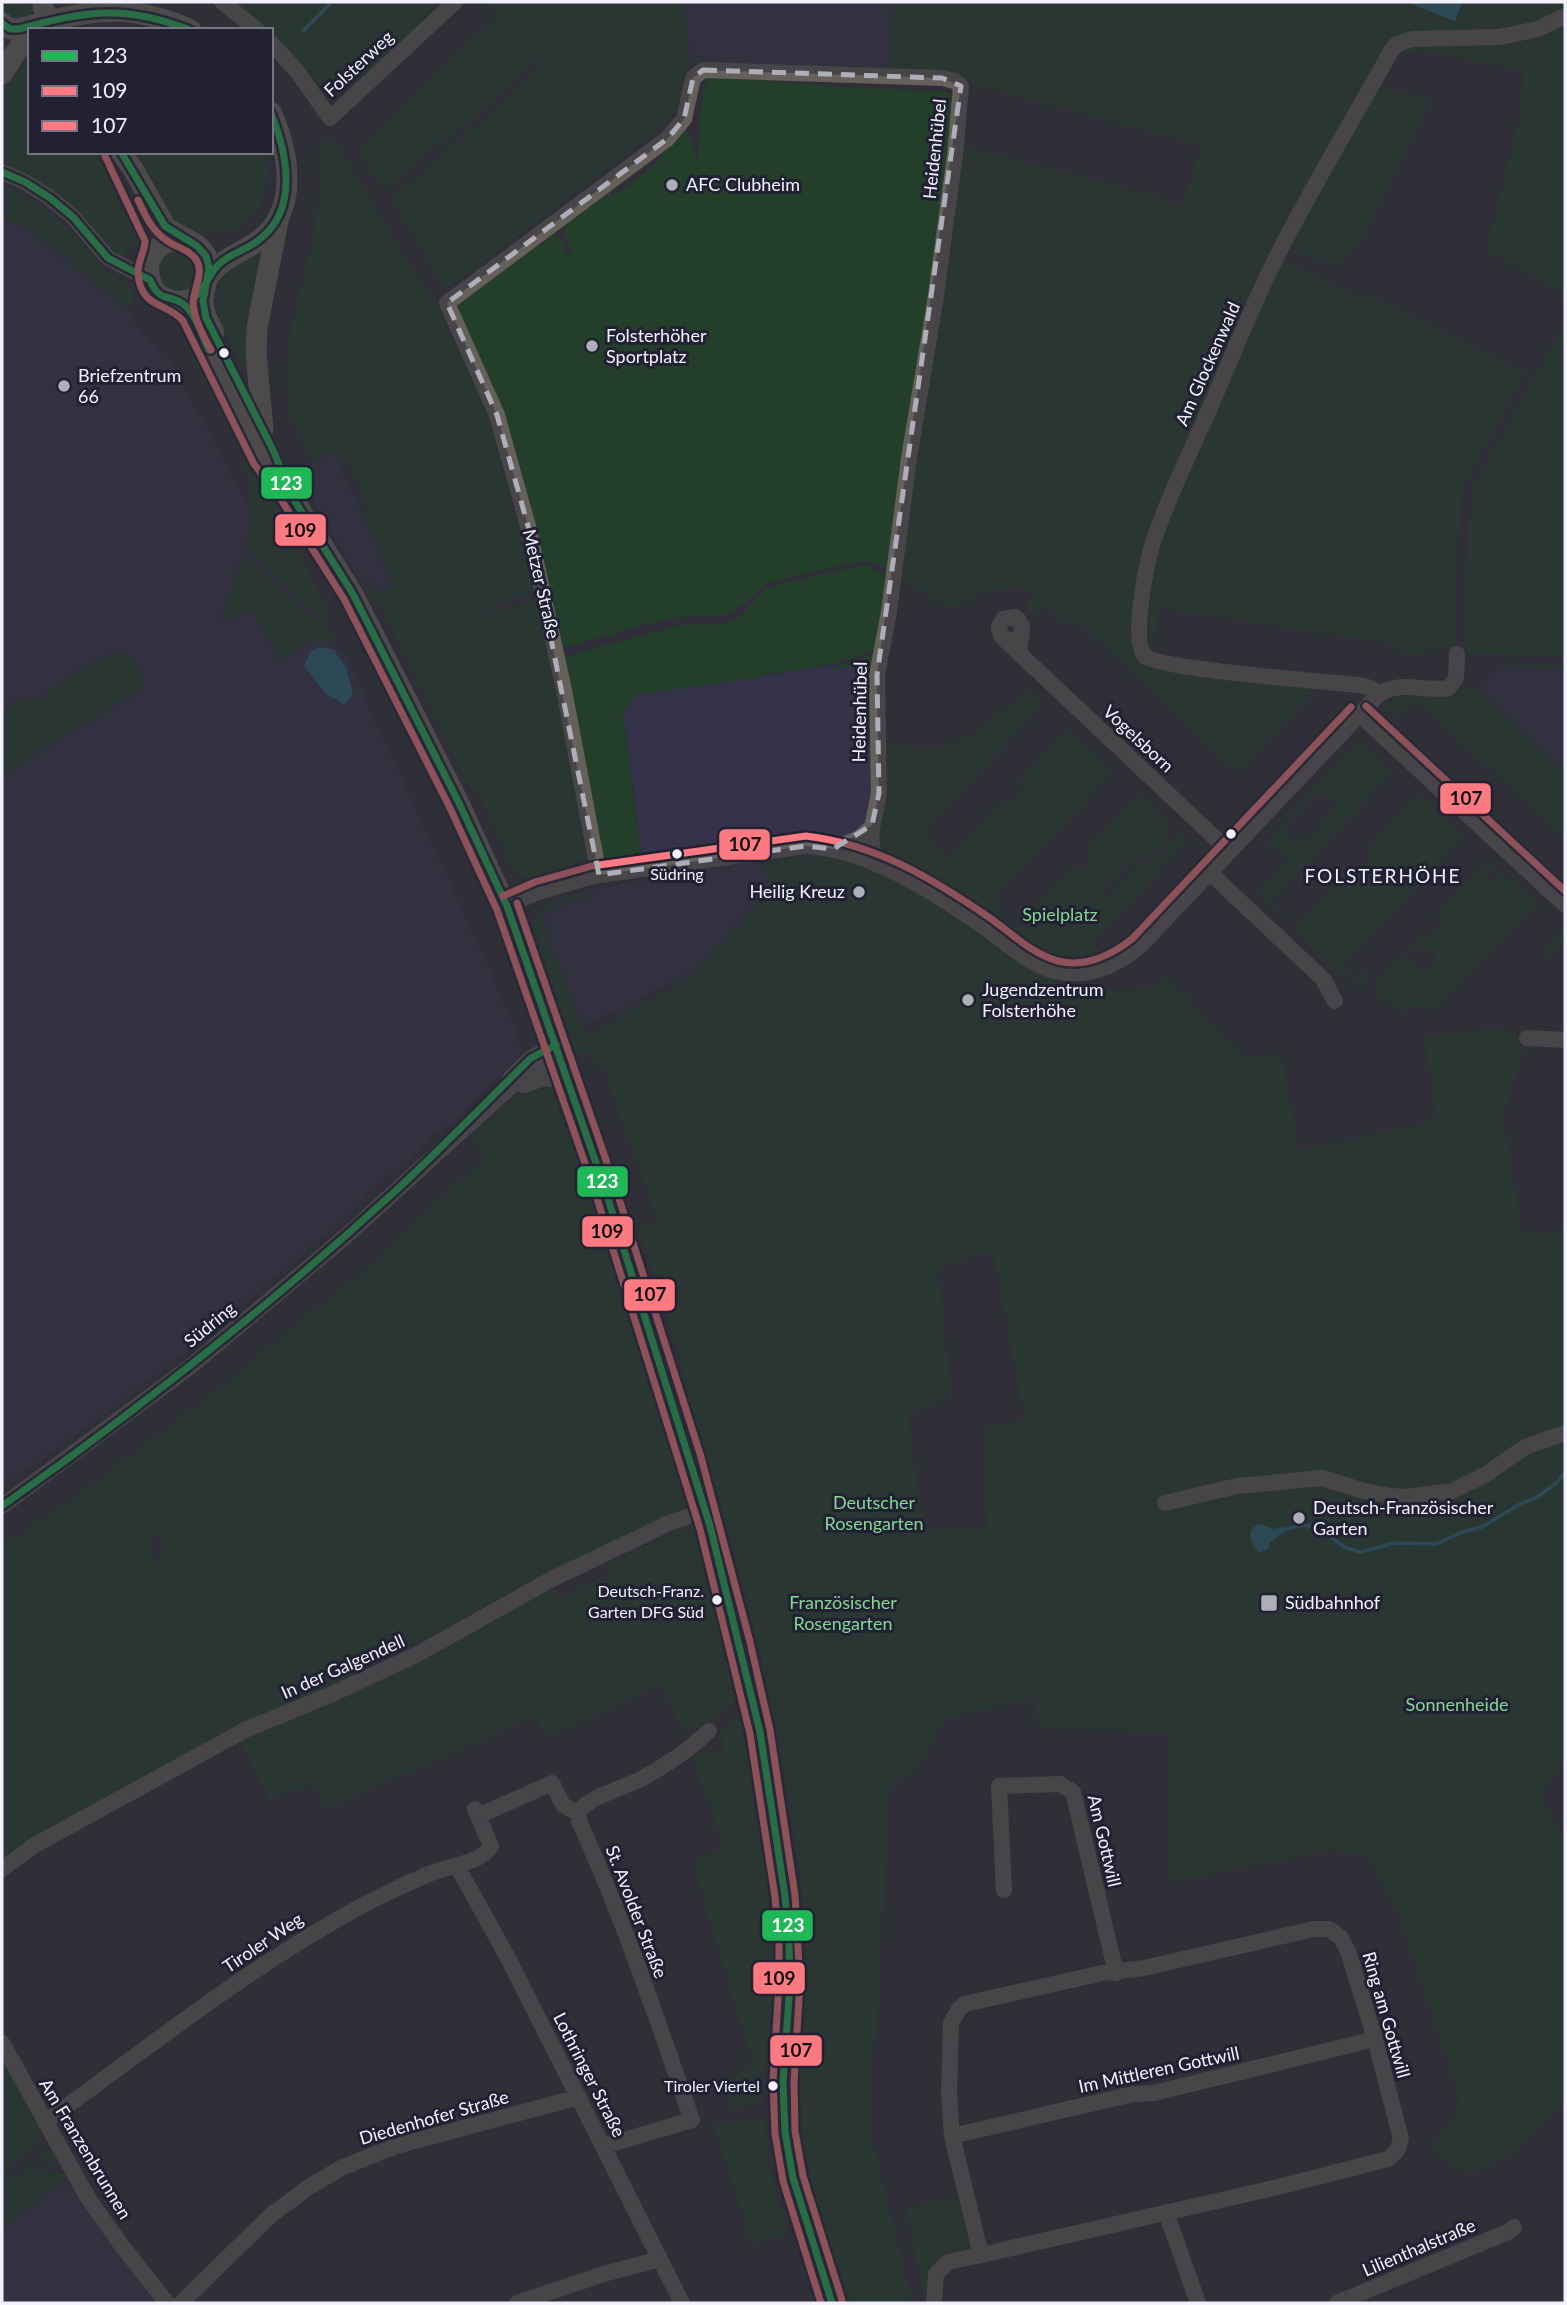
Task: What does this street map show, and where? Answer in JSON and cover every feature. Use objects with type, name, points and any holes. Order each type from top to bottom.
[{"type":"main road","points":[[42,4],[53,28]]},
{"type":"main road","points":[[2,23],[10,29],[19,29],[81,13],[127,11],[149,14],[186,28]]},
{"type":"main road","points":[[63,28],[113,22],[148,28]]},
{"type":"main road","points":[[2,23],[12,39],[7,67]]},
{"type":"main road","points":[[7,67],[19,46],[28,39]]},
{"type":"main road","points":[[263,430],[256,352],[257,328],[279,216],[285,199],[287,165],[273,117]]},
{"type":"main road","points":[[116,154],[158,248]]},
{"type":"main road","points":[[122,154],[165,226],[194,244],[207,258],[208,281],[203,302],[206,318],[280,464],[291,495]]},
{"type":"main road","points":[[272,154],[276,176],[274,190],[264,216],[247,233],[228,243],[194,244],[173,240],[158,248],[149,264],[150,280],[159,294],[169,300],[180,302],[195,297],[218,264],[261,239],[279,216]]},
{"type":"main road","points":[[180,302],[197,326],[263,458],[291,495],[353,594],[458,801],[507,905],[605,1189],[705,1511],[738,1633],[760,1732],[785,1896],[790,1983],[783,2082],[785,2132],[793,2178],[832,2303]]},
{"type":"street","points":[[222,2],[254,28]]},
{"type":"street","name":"Folsterweg","points":[[273,45],[296,70],[330,118],[454,2]]},
{"type":"street","name":"Am Glockenwald","points":[[1379,694],[1371,688],[1359,685],[1188,667],[1158,663],[1145,657],[1139,648],[1141,605],[1152,546],[1169,501],[1284,243],[1391,51],[1397,44],[1412,39],[1499,37],[1538,29],[1565,16]]},
{"type":"street","name":"Heidenhübel","points":[[447,303],[667,139],[684,119],[693,78],[703,70],[942,78],[961,86],[957,141],[877,675],[879,793],[872,827],[873,854],[877,865]]},
{"type":"street","points":[[2,172],[50,198],[73,217],[108,258],[150,280]]},
{"type":"street","name":"Metzer Straße","points":[[447,303],[498,415],[527,526],[562,680],[599,875]]},
{"type":"street","name":"Vogelsborn","points":[[1012,638],[1020,655],[1229,850]]},
{"type":"street","points":[[507,905],[538,892],[599,875],[805,846],[849,852],[877,865],[944,900],[1037,965],[1067,973],[1108,967],[1139,947],[1379,694],[1401,686],[1449,688],[1456,678],[1457,654]]},
{"type":"street","points":[[1359,714],[1565,905]]},
{"type":"street","points":[[833,849],[858,839],[872,827]]},
{"type":"street","points":[[1209,872],[1323,979],[1335,1000]]},
{"type":"street","points":[[1527,1038],[1565,1040]]},
{"type":"street","name":"Südring","points":[[2,1506],[191,1366],[345,1237],[497,1099],[520,1080],[549,1063],[557,1049]]},
{"type":"street","name":"Südring","points":[[430,1159],[531,1058],[557,1049]]},
{"type":"street","name":"Südring","points":[[497,1099],[540,1079],[555,1078],[569,1082]]},
{"type":"street","points":[[1165,1503],[1237,1486],[1322,1479],[1364,1492],[1391,1496],[1439,1493],[1469,1485],[1518,1451],[1565,1433]]},
{"type":"street","name":"In der Galgendell","points":[[2,1869],[35,1845],[245,1730],[340,1691],[416,1655],[550,1580],[647,1533],[705,1511]]},
{"type":"street","points":[[578,1812],[587,1803],[650,1773],[709,1731]]},
{"type":"street","points":[[998,1769],[1004,1890]]},
{"type":"street","name":"Tiroler Weg","points":[[45,2122],[294,1943],[378,1898],[436,1871],[457,1866],[488,1852],[491,1846],[477,1812],[552,1783],[563,1805],[578,1812]]},
{"type":"street","name":"Am Gottwill","points":[[999,1786],[1059,1784],[1073,1791],[1116,1973]]},
{"type":"street","name":"St. Avolder Straße","points":[[578,1812],[579,1821],[628,1938],[692,2120],[604,2146]]},
{"type":"street","name":"Lothringer Straße","points":[[457,1866],[508,1958],[682,2303]]},
{"type":"street","name":"Ring am Gottwill","points":[[934,2303],[936,2274],[948,2262],[981,2255],[1166,2212],[1388,2159],[1397,2151],[1401,2139],[1375,2039],[1348,1951],[1341,1938],[1329,1929],[1314,1929],[1116,1973],[1102,1973],[965,2004],[959,2009],[951,2023],[949,2093],[952,2136],[981,2255]]},
{"type":"street","name":"Im Mittleren Gottwill","points":[[952,2136],[1133,2094],[1154,2093],[1375,2039]]},
{"type":"street","name":"Am Franzenbrunnen","points":[[2,2043],[88,2198],[167,2303]]},
{"type":"street","name":"Diedenhofer Straße","points":[[181,2303],[271,2216],[300,2193],[341,2168],[396,2146],[579,2097]]},
{"type":"street","points":[[1166,2212],[1198,2303]]},
{"type":"street","name":"Lilienthalstraße","points":[[1337,2303],[1508,2232],[1514,2227]]},
{"type":"street","points":[[517,2303],[547,2298],[660,2259]]},
{"type":"highlighted area","points":[[703,70],[942,78],[961,86],[877,675],[879,793],[872,825],[833,849],[805,846],[599,875],[528,526],[497,415],[447,303],[667,139],[684,119],[693,78]]},
{"type":"shaded area","points":[[683,2],[895,2],[888,71],[690,62]]},
{"type":"shaded area","points":[[1406,2],[1462,2],[1455,21]]},
{"type":"shaded area","points":[[2,215],[11,222],[24,225],[128,309],[142,333],[169,359],[245,498],[349,663],[481,950],[517,1034],[522,1053],[450,1126],[437,1131],[395,1172],[363,1197],[356,1209],[188,1351],[2,1487]]},
{"type":"shaded area","points":[[334,451],[398,593],[373,605],[295,468]]},
{"type":"shaded area","points":[[320,647],[334,650],[346,667],[353,694],[345,705],[325,693],[304,666],[311,650]]},
{"type":"shaded area","points":[[880,658],[879,793],[858,839],[758,852],[759,864],[770,874],[771,889],[687,979],[682,975],[630,1006],[569,1032],[532,925],[536,914],[555,901],[590,890],[645,880],[623,712],[631,701],[639,694]]},
{"type":"shaded area","points":[[1502,665],[1565,669],[1565,770],[1476,688]]},
{"type":"shaded area","points":[[1261,1524],[1273,1529],[1285,1527],[1286,1531],[1269,1543],[1268,1549],[1258,1553],[1250,1532]]},
{"type":"shaded area","points":[[58,2183],[76,2187],[156,2300],[152,2303],[2,2303],[2,2227]]},
{"type":"green space","points":[[2,2],[29,2],[35,16],[13,19],[2,12]]},
{"type":"green space","points":[[234,2],[439,2],[372,69],[343,89],[330,94],[273,34],[273,28],[262,25]]},
{"type":"green space","points":[[485,2],[683,2],[690,62],[683,73],[678,108],[662,127],[452,285],[442,285],[392,199],[546,64],[539,57],[453,137],[443,139],[388,186],[380,185],[360,154],[367,141],[498,16]]},
{"type":"green space","points":[[895,2],[1406,2],[1455,21],[1462,2],[1565,2],[1565,300],[1559,292],[1487,249],[1519,120],[1525,71],[1421,50],[1400,54],[1396,40],[1388,47],[1159,510],[1131,626],[1132,648],[1137,657],[1144,664],[1158,669],[1320,686],[1238,773],[1085,628],[1077,622],[1064,623],[1046,606],[1036,617],[1027,608],[1033,588],[989,589],[951,608],[898,576],[965,146],[1128,188],[1183,206],[1201,145],[976,85],[954,75],[888,71]]},
{"type":"green space","points":[[28,48],[28,154],[105,154],[138,219],[135,221],[142,235],[142,245],[127,249],[123,261],[2,165],[2,85]]},
{"type":"green space","points":[[715,77],[857,88],[946,91],[953,97],[953,127],[891,571],[871,561],[860,561],[770,582],[727,614],[715,617],[678,617],[562,648],[530,500],[503,412],[455,304],[524,254],[550,240],[552,232],[560,238],[566,255],[572,253],[561,222],[608,190],[612,197],[651,169],[685,127],[697,161],[703,90],[707,82]]},
{"type":"green space","points":[[1378,87],[1432,99],[1359,245],[1333,268],[1290,246]]},
{"type":"green space","points":[[331,135],[430,297],[439,307],[484,398],[536,589],[454,629],[538,598],[590,863],[524,879],[513,870],[481,797],[463,775],[379,602],[373,605],[365,589],[369,582],[375,594],[395,585],[362,512],[369,508],[344,457],[338,460],[333,451],[313,460],[292,418],[287,389],[290,339],[317,215],[318,145]]},
{"type":"green space","points":[[138,154],[265,154],[267,175],[264,194],[257,211],[246,223],[231,230],[214,233],[174,220]]},
{"type":"green space","points":[[2,184],[43,207],[80,239],[106,271],[133,289],[133,300],[128,309],[24,225],[11,222],[2,215]]},
{"type":"green space","points":[[268,244],[254,389],[218,314],[216,300],[222,279],[229,271]]},
{"type":"green space","points":[[179,249],[194,256],[201,271],[194,286],[179,293],[164,286],[157,271],[164,256]]},
{"type":"green space","points":[[1283,260],[1358,297],[1370,294],[1526,372],[1467,480],[1460,503],[1453,668],[1448,667],[1450,651],[1427,648],[1425,656],[1401,651],[1402,645],[1159,608],[1152,652],[1148,653],[1144,637],[1157,549],[1198,447]]},
{"type":"green space","points":[[1565,322],[1565,657],[1462,652],[1468,529],[1474,485]]},
{"type":"green space","points":[[191,346],[282,506],[282,525],[290,538],[285,542],[291,540],[335,623],[304,605],[247,548],[251,513],[250,492],[241,451],[187,348]]},
{"type":"green space","points":[[242,553],[301,608],[326,625],[336,641],[312,641],[281,660],[251,608],[227,622],[222,615],[236,580]]},
{"type":"green space","points":[[859,566],[870,567],[890,578],[879,647],[852,659],[823,666],[639,694],[631,701],[623,713],[641,856],[601,862],[564,657],[678,626],[731,621],[771,587]]},
{"type":"green space","points":[[121,650],[140,667],[143,688],[2,774],[2,711],[24,698],[39,700],[86,666]]},
{"type":"green space","points":[[879,651],[873,760],[862,665],[828,669]]},
{"type":"green space","points":[[1502,665],[1565,665],[1565,669]]},
{"type":"green space","points":[[1471,686],[1565,770],[1565,839],[1417,700],[1398,720],[1381,704],[1397,696],[1447,698]]},
{"type":"green space","points":[[1029,690],[1044,704],[923,833],[949,857],[1002,800],[1009,805],[1024,789],[1018,783],[1068,729],[1114,771],[993,900],[1006,912],[995,925],[947,894],[878,858],[877,831],[886,791],[884,742],[939,750],[972,736]]},
{"type":"green space","points":[[1359,741],[1393,772],[1272,901],[1284,913],[1281,917],[1257,895],[1288,861],[1266,841]],"holes":[[[1320,792],[1337,807],[1301,846],[1284,830]]]},
{"type":"green space","points":[[1417,794],[1464,837],[1343,967],[1356,980],[1364,971],[1371,977],[1360,989],[1295,930],[1351,867],[1359,873],[1374,856],[1367,850]]},
{"type":"green space","name":"Spielplatz","points":[[1139,795],[1171,825],[1163,834],[1168,839],[1145,864],[1149,867],[1180,833],[1188,841],[1091,944],[1103,956],[1114,944],[1120,950],[1093,966],[1078,967],[1049,959],[1009,934],[1016,926],[1037,929],[1025,918],[1072,866],[1080,872],[1086,865],[1109,886],[1103,893],[1108,897],[1138,864],[1144,863],[1137,857],[1112,884],[1088,863],[1095,855],[1088,849]]},
{"type":"green space","name":"Deutsch-Französischer Garten","points":[[849,852],[1057,972],[1059,991],[1150,989],[1164,975],[1192,1001],[1190,1004],[1242,1051],[1244,1059],[1281,1054],[1299,1151],[1438,1120],[1424,1037],[1502,1027],[1525,1044],[1503,1116],[1522,1233],[1550,1234],[1565,1228],[1565,1754],[1542,1796],[1565,1842],[1565,2101],[1517,2148],[1488,2168],[1474,2172],[1461,2171],[1429,2150],[1458,2113],[1459,2094],[1398,1911],[1366,1855],[1333,1850],[1170,1882],[1168,1732],[1038,1728],[1036,1697],[944,1719],[919,1766],[904,1778],[895,1780],[890,1789],[870,2133],[912,2303],[851,2303],[818,2205],[806,2154],[801,2104],[806,1958],[804,1909],[785,1773],[756,1639],[721,1506],[680,1375],[684,1370],[639,1228],[658,1221],[607,1080],[612,1078],[607,1068],[584,1053],[574,1050],[532,925],[540,910],[547,905],[590,890],[590,895],[542,914],[549,938],[546,939],[551,953],[555,952],[581,1027],[589,1026],[580,1030],[583,1037],[687,981],[772,890],[770,874],[759,864],[811,855],[797,871],[815,858]],"holes":[[[993,1250],[1025,1420],[985,1428],[987,1528],[924,1528],[907,1415],[952,1395],[937,1268]]]},
{"type":"green space","points":[[1488,859],[1549,915],[1535,905],[1432,1014],[1421,1004],[1411,1006],[1403,1016],[1371,987],[1402,953],[1427,974],[1439,950],[1412,949],[1409,946],[1421,933],[1429,940],[1444,923],[1436,916],[1481,867],[1488,874],[1486,877],[1497,885],[1502,879],[1483,865]]},
{"type":"green space","points":[[1565,926],[1565,938],[1547,959],[1540,953]]},
{"type":"green space","points":[[546,1087],[553,1089],[562,1103],[619,1267],[695,1506],[532,1579],[454,1624],[360,1670],[362,1675],[2,1863],[2,1547],[171,1426],[385,1256],[383,1253],[487,1156],[469,1138],[504,1107]],"holes":[[[159,1536],[168,1554],[155,1560],[148,1542]]]},
{"type":"green space","points":[[693,1524],[708,1573],[707,1587],[736,1701],[700,1727],[681,1730],[663,1685],[546,1737],[536,1716],[327,1809],[314,1781],[270,1801],[239,1738],[551,1586],[558,1600],[611,1573],[610,1562]]},
{"type":"green space","points":[[739,1714],[768,1879],[774,1979],[762,2102],[731,2110],[724,2079],[749,2070],[751,2057],[692,1860],[722,1849],[714,1815],[690,1756],[723,1751],[725,1747],[722,1728]]},
{"type":"green space","points":[[2,2055],[46,2134],[35,2148],[32,2146],[3,2172],[12,2180],[30,2165],[43,2172],[69,2175],[2,2227]]},
{"type":"green space","points":[[765,2119],[766,2148],[788,2233],[752,2246],[714,2124]]},
{"type":"green space","points":[[48,2150],[56,2153],[64,2166],[46,2164],[40,2157]]},
{"type":"green space","points":[[958,2197],[971,2250],[947,2256],[928,2303],[925,2303],[907,2208]]},
{"type":"waterway","points":[[303,31],[332,2]]},
{"type":"waterway","points":[[1283,1530],[1301,1525],[1316,1527],[1346,1548],[1361,1552],[1394,1543],[1436,1544],[1462,1532],[1482,1527],[1520,1504],[1536,1498],[1565,1473]]},
{"type":"transit line","name":"123","points":[[2,23],[10,29],[19,29],[65,18],[105,13],[145,16],[184,28]]},
{"type":"transit line","name":"123","points":[[196,296],[218,265],[260,239],[280,212],[285,196],[285,162],[273,118]]},
{"type":"transit line","name":"123","points":[[122,154],[165,226],[197,246],[206,256],[209,268],[203,301],[206,318],[274,452],[291,495],[353,594],[458,801],[507,906],[605,1189],[710,1526],[760,1732],[785,1896],[789,1943],[790,1983],[783,2082],[785,2132],[793,2178],[832,2303]]},
{"type":"transit line","name":"109","points":[[105,156],[145,241],[138,270],[144,293],[183,321],[254,464],[282,501],[344,599],[449,806],[497,910],[595,1192],[700,1529],[750,1734],[775,1897],[779,1944],[773,2081],[775,2134],[783,2181],[821,2303]]},
{"type":"transit line","name":"123","points":[[2,172],[25,182],[50,198],[73,217],[108,258],[150,280]]},
{"type":"transit line","name":"109","points":[[138,200],[157,232],[191,254],[197,261],[199,276],[193,304],[197,322],[211,350]]},
{"type":"transit line","name":"123","points":[[150,280],[160,295],[180,302],[190,311],[209,350]]},
{"type":"transit line","name":"107","points":[[1366,706],[1565,891]]},
{"type":"transit line","name":"107","points":[[503,896],[535,882],[592,866],[806,836],[856,847],[903,865],[969,904],[1048,958],[1068,963],[1087,962],[1115,951],[1132,939],[1351,707]]},
{"type":"transit line","name":"107","points":[[517,903],[615,1186],[701,1457],[750,1642],[770,1730],[795,1895],[800,1982],[794,2082],[795,2131],[803,2176],[842,2300]]},
{"type":"transit line","name":"123","points":[[2,1506],[103,1433],[250,1317],[391,1195],[531,1058],[556,1045]]},
{"type":"place","name":"AFC Clubheim","points":[[672,185]]},
{"type":"place","name":"Folsterhöher Sportplatz","points":[[592,346]]},
{"type":"place","name":"Briefzentrum 66","points":[[64,386]]},
{"type":"place","name":"Südring","points":[[677,854]]},
{"type":"place","name":"Heilig Kreuz","points":[[859,892]]},
{"type":"place","name":"Jugendzentrum Folsterhöhe","points":[[968,1000]]},
{"type":"place","name":"Deutsch-Französischer Garten","points":[[1299,1518]]},
{"type":"place","name":"Deutsch-Franz. Garten DFG Süd","points":[[717,1600]]},
{"type":"place","name":"Südbahnhof","points":[[1269,1603]]},
{"type":"place","name":"Tiroler Viertel","points":[[773,2086]]},
{"type":"district","name":"FOLSTERHÖHE","points":[[1383,876]]},
{"type":"park label","name":"Deutscher Rosengarten","points":[[874,1513]]},
{"type":"park label","name":"Französischer Rosengarten","points":[[843,1613]]},
{"type":"park label","name":"Sonnenheide","points":[[1457,1705]]}]
